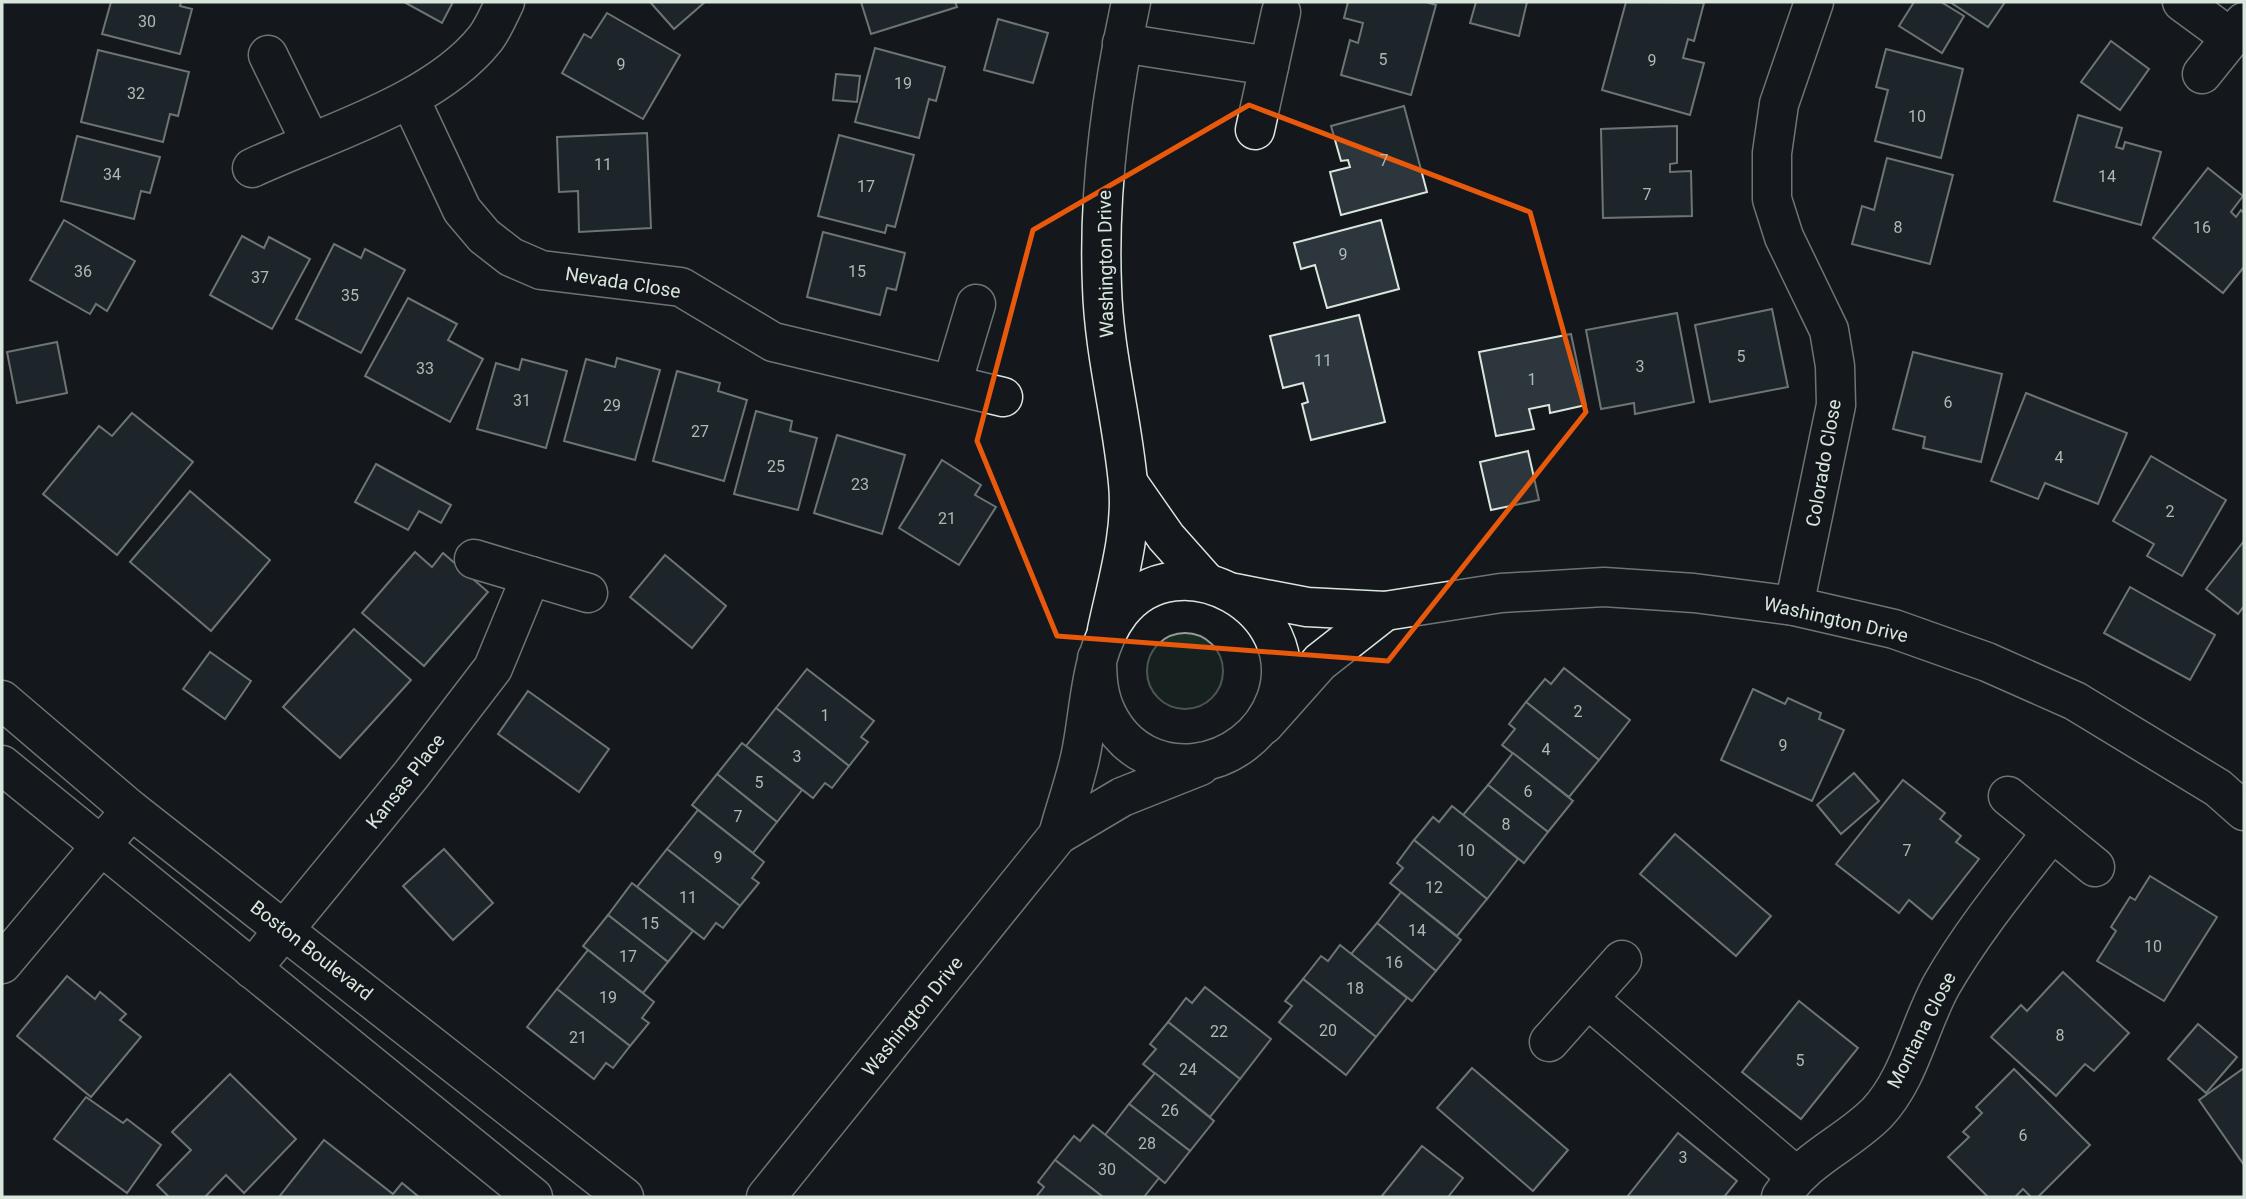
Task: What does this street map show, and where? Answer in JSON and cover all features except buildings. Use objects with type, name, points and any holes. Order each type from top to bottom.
[{"type":"street","points":[[252,168],[410,99],[459,66],[486,38],[505,2]]},
{"type":"street","name":"Washington Drive","points":[[1058,835],[1080,757],[1102,644],[1123,558],[1129,484],[1108,360],[1102,287],[1103,180],[1122,43],[1131,2]]},
{"type":"street","name":"Colorado Close","points":[[1794,606],[1836,405],[1835,366],[1829,330],[1784,237],[1772,199],[1772,153],[1779,104],[1814,2]]},
{"type":"street","points":[[2182,2],[2238,30],[2202,74]]},
{"type":"street","points":[[1255,130],[1281,12]]},
{"type":"street","points":[[1122,43],[1269,66]]},
{"type":"street","points":[[268,55],[310,141]]},
{"type":"street","name":"Nevada Close","points":[[410,99],[462,209],[484,236],[511,257],[541,270],[681,287],[773,342],[1003,397]]},
{"type":"street","points":[[952,384],[976,304]]},
{"type":"street","name":"Washington Drive","points":[[1129,484],[1166,537],[1220,587],[1307,607],[1385,611],[1501,593],[1604,587],[1694,593],[1794,606],[1894,629],[1987,662],[2075,701],[2218,788],[2244,811]]},
{"type":"street","points":[[474,559],[589,593]]},
{"type":"street","name":"Kansas Place","points":[[253,969],[411,775],[493,668],[531,576]]},
{"type":"street","points":[[1177,581],[1220,587],[1257,611],[1273,636],[1280,666],[1277,697],[1264,725],[1241,748],[1213,761],[1182,764],[1152,757],[1126,740],[1107,715],[1098,687],[1102,644],[1125,607],[1148,590],[1177,581]]},
{"type":"street","name":"Washington Drive","points":[[1264,725],[1320,662],[1385,611]]},
{"type":"street","name":"Boston Boulevard","points":[[2,700],[131,810],[624,1197]]},
{"type":"street","name":"Washington Drive","points":[[766,1197],[1058,835],[1122,797],[1213,761]]},
{"type":"street","points":[[2,765],[533,1197]]},
{"type":"street","points":[[2008,796],[2095,867]]},
{"type":"street","points":[[2,964],[131,810]]},
{"type":"street","name":"Montana Close","points":[[1588,999],[1788,1186],[1877,1112],[1901,1076],[1941,985],[1976,933],[2052,832]]},
{"type":"street","points":[[1549,1042],[1622,960]]},
{"type":"highlighted area","points":[[1249,105],[1530,212],[1586,412],[1388,661],[1057,636],[977,441],[1033,230]]},
{"type":"green space","points":[[1185,633],[1199,636],[1212,644],[1220,657],[1223,671],[1220,685],[1212,698],[1199,706],[1185,709],[1171,706],[1158,698],[1150,685],[1147,671],[1150,657],[1158,644],[1171,636]]}]
